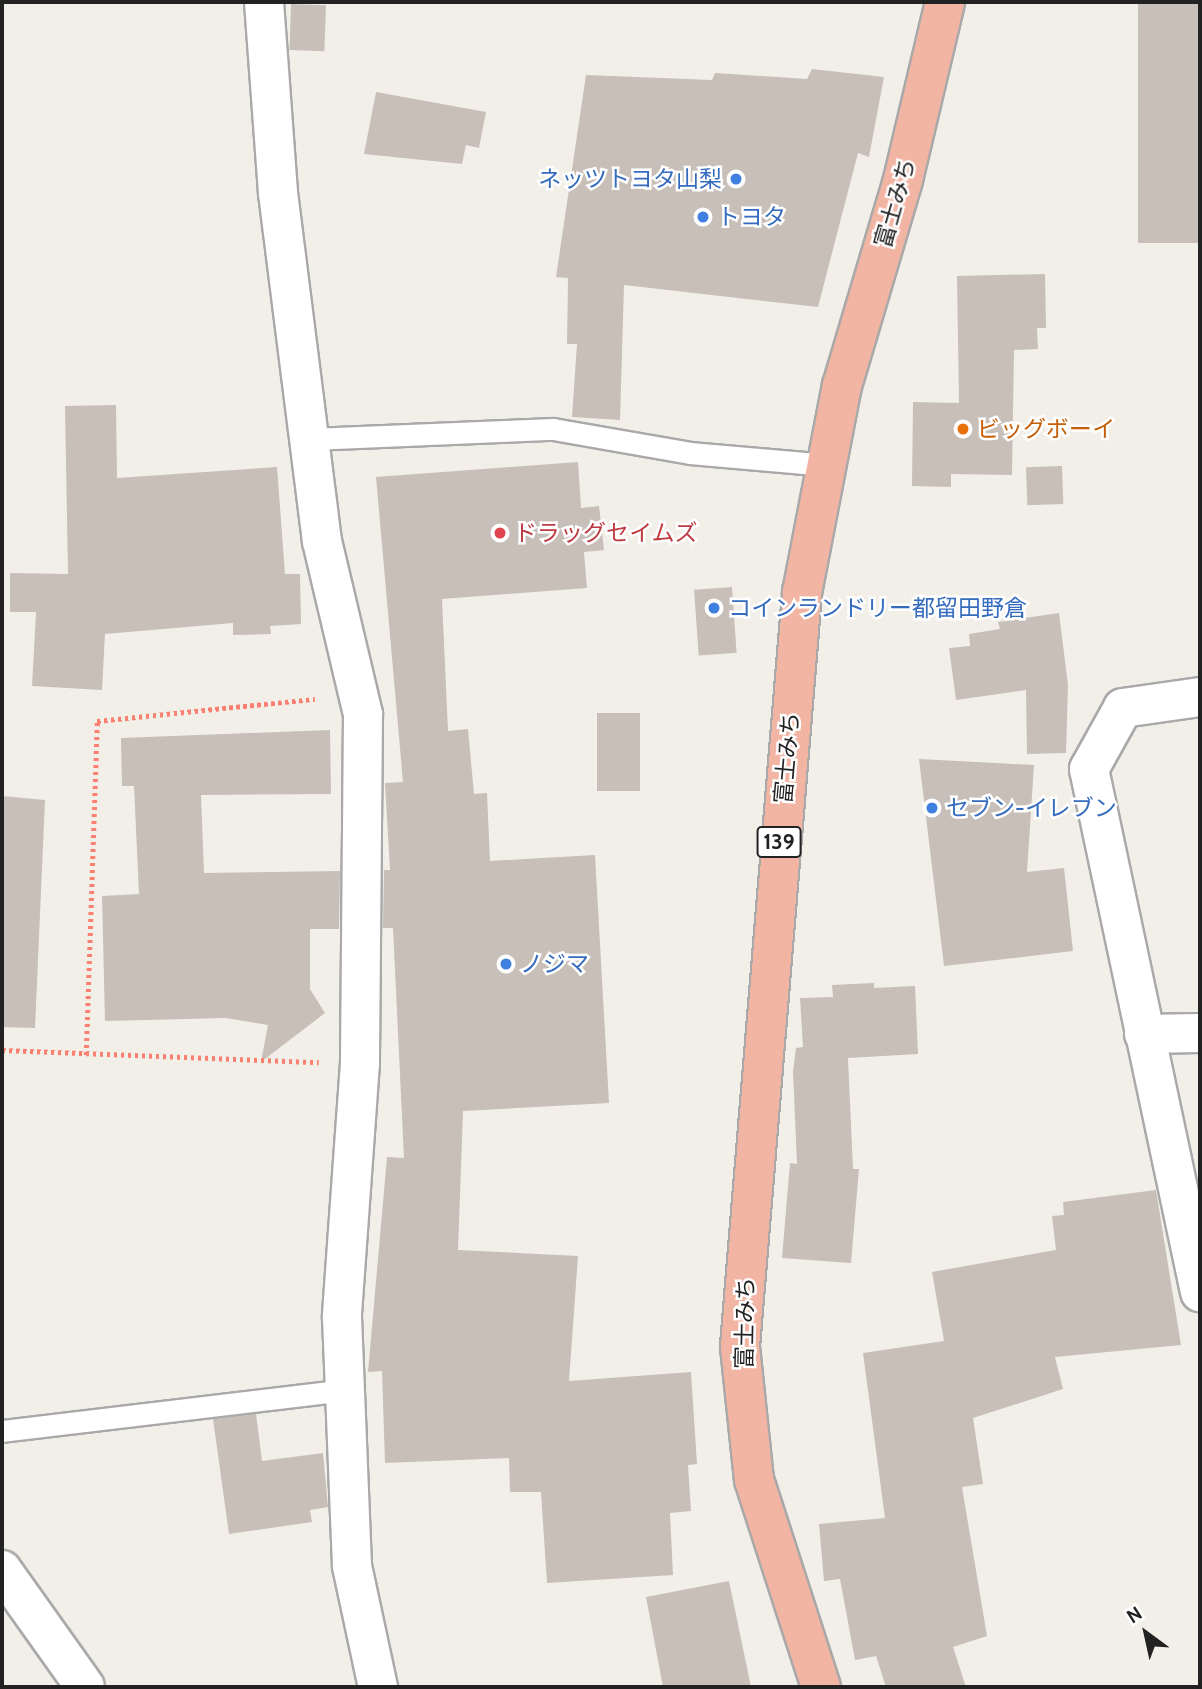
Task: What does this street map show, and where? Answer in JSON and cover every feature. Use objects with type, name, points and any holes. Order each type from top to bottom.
[{"type":"highway","name":"富士みち","points":[[821,1687],[754,1480],[740,1346],[802,593],[826,465],[945,2]]},
{"type":"street","points":[[264,2],[278,193],[322,541],[363,714],[360,1063],[342,1317],[352,1566],[378,1687]]},
{"type":"street","points":[[1200,697],[1123,708],[1089,769],[1200,1292]]},
{"type":"street","points":[[1144,1034],[1200,1033]]},
{"type":"street","points":[[2,1570],[85,1687]]},
{"type":"lane","points":[[311,439],[553,429],[690,453],[826,465]]},
{"type":"lane","points":[[2,1431],[345,1390]]},
{"type":"path","points":[[86,1055],[97,721],[358,694]]},
{"type":"path","points":[[2,1051],[360,1063]]},
{"type":"building","points":[[1138,2],[1200,2],[1200,243],[1138,243]]},
{"type":"building","points":[[291,4],[326,5],[324,51],[289,50]]},
{"type":"building","name":"トヨタ","points":[[812,69],[884,77],[869,157],[858,153],[818,307],[624,285],[620,420],[572,417],[577,344],[567,344],[568,278],[556,277],[586,75],[712,80],[715,73],[807,79]]},
{"type":"building","points":[[376,92],[486,112],[479,148],[466,145],[462,164],[364,154]]},
{"type":"building","points":[[1045,274],[1046,328],[1037,328],[1038,349],[1014,350],[1012,475],[951,474],[951,487],[912,486],[913,402],[959,403],[957,276]]},
{"type":"building","points":[[116,405],[117,478],[277,467],[285,574],[300,574],[301,624],[270,626],[271,634],[233,635],[233,623],[105,634],[102,690],[32,686],[36,612],[10,612],[10,573],[68,574],[65,406]]},
{"type":"building","points":[[578,462],[581,508],[599,506],[604,550],[584,552],[587,588],[442,599],[448,731],[468,729],[474,794],[487,793],[490,861],[595,855],[609,1103],[463,1111],[458,1250],[578,1256],[569,1381],[691,1372],[697,1464],[688,1465],[691,1511],[670,1513],[673,1575],[547,1583],[541,1492],[510,1492],[509,1458],[385,1463],[382,1371],[368,1372],[387,1157],[404,1158],[393,928],[383,928],[384,870],[390,870],[385,783],[403,782],[376,477]]},
{"type":"building","points":[[1062,466],[1063,504],[1027,505],[1026,467]]},
{"type":"building","points":[[732,587],[737,653],[699,655],[694,590]]},
{"type":"building","points":[[1059,613],[1068,685],[1066,753],[1027,754],[1026,690],[956,700],[949,648],[970,646],[969,634],[1000,629],[998,622]]},
{"type":"building","points":[[597,713],[640,713],[640,791],[597,791]]},
{"type":"building","points":[[330,730],[331,794],[201,795],[204,873],[340,871],[339,929],[310,929],[310,989],[325,1013],[261,1062],[268,1025],[226,1018],[105,1021],[102,896],[139,894],[134,786],[122,786],[121,738]]},
{"type":"building","points":[[919,759],[1034,765],[1027,872],[1064,868],[1073,951],[944,966]]},
{"type":"building","points":[[2,796],[45,800],[35,1028],[2,1027]]},
{"type":"building","points":[[874,983],[874,988],[915,986],[918,1054],[848,1058],[853,1169],[859,1169],[851,1263],[782,1258],[790,1163],[797,1164],[793,1071],[796,1048],[803,1047],[800,998],[833,997],[832,985]]},
{"type":"building","points":[[1156,1190],[1181,1345],[1055,1357],[1063,1389],[973,1418],[983,1484],[962,1487],[987,1636],[953,1647],[966,1687],[886,1687],[876,1656],[855,1660],[840,1579],[824,1581],[819,1524],[885,1518],[863,1353],[944,1341],[932,1272],[1056,1250],[1052,1216],[1064,1215],[1063,1202]]},
{"type":"building","points":[[256,1414],[262,1461],[323,1453],[328,1507],[310,1510],[312,1522],[229,1534],[213,1419]]},
{"type":"building","points":[[729,1581],[751,1687],[663,1687],[646,1597]]},
{"type":"place","name":"ネッツトヨタ山梨","points":[[736,179]]},
{"type":"place","name":"トヨタ","points":[[703,217]]},
{"type":"place","name":"ビッグボーイ","points":[[963,429]]},
{"type":"place","name":"ドラッグセイムズ","points":[[500,533]]},
{"type":"place","name":"コインランドリー都留田野倉","points":[[714,608]]},
{"type":"place","name":"セブン-イレブン","points":[[932,808]]},
{"type":"place","name":"ノジマ","points":[[506,964]]}]
